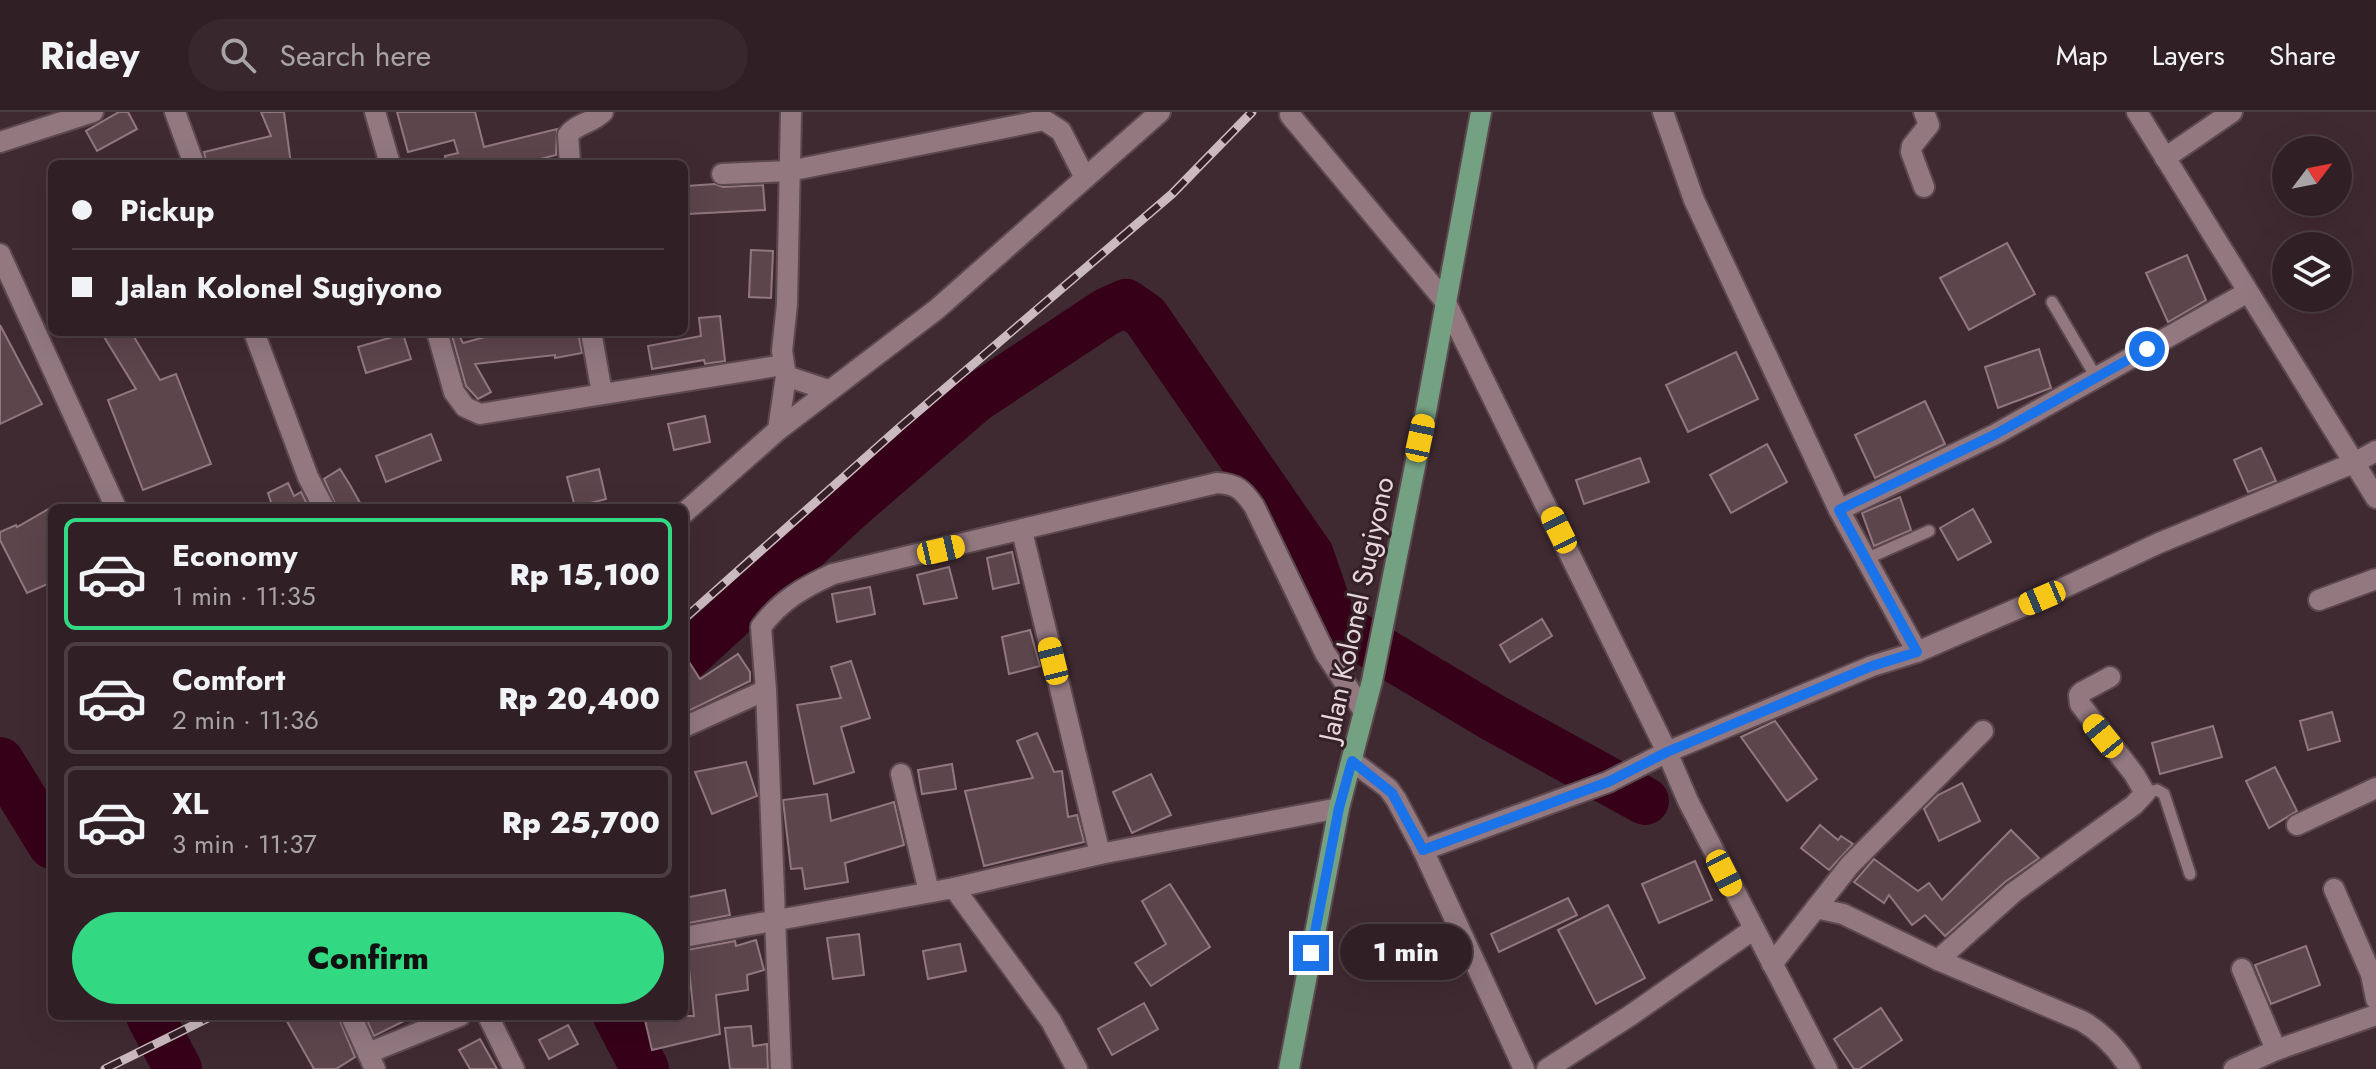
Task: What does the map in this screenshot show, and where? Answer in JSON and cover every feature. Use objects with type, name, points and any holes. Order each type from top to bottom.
[{"type":"main road","name":"Jalan Kolonel Sugiyono","points":[[1289,1069],[1339,808],[1372,681],[1481,112]]},
{"type":"street","points":[[0,142],[93,112]]},
{"type":"street","points":[[175,112],[193,160]]},
{"type":"street","points":[[375,112],[389,160]]},
{"type":"street","points":[[570,160],[568,135],[603,112]]},
{"type":"street","points":[[778,430],[788,279],[791,112]]},
{"type":"street","points":[[688,509],[778,430],[937,309],[1160,112]]},
{"type":"street","points":[[1663,112],[1694,200],[1839,510],[1917,652]]},
{"type":"street","points":[[1924,112],[1929,125],[1912,146],[1911,152],[1924,187]]},
{"type":"street","points":[[2137,112],[2376,497]]},
{"type":"street","points":[[2165,158],[2232,112]]},
{"type":"street","points":[[1290,115],[1445,301],[1667,752],[1688,801],[1827,1069]]},
{"type":"street","points":[[722,174],[789,171],[1044,120],[1061,131],[1085,178]]},
{"type":"street","points":[[0,254],[114,504]]},
{"type":"street","points":[[1839,510],[1996,434],[2248,292]]},
{"type":"street","points":[[255,336],[308,477],[322,504]]},
{"type":"street","points":[[438,336],[454,392],[465,407],[480,414],[602,393],[784,370],[828,390]]},
{"type":"street","points":[[592,336],[602,393]]},
{"type":"street","points":[[1423,850],[1608,782],[1667,752],[1872,666],[1917,652],[2159,543],[2360,469],[2376,451]]},
{"type":"street","points":[[781,1069],[761,627],[775,608],[807,585],[833,574],[1217,483],[1240,487],[1254,506],[1325,653],[1363,710]]},
{"type":"street","points":[[1022,531],[1100,854]]},
{"type":"street","points":[[2319,600],[2376,579]]},
{"type":"street","points":[[1938,960],[2014,892],[2134,805],[2145,793],[2080,704],[2079,695],[2082,692],[2110,677]]},
{"type":"street","points":[[688,725],[766,690]]},
{"type":"street","points":[[1772,964],[1850,865],[1983,731]]},
{"type":"street","points":[[1352,761],[1388,788],[1423,850],[1523,1069]]},
{"type":"street","points":[[901,774],[929,892]]},
{"type":"street","points":[[2297,825],[2376,788]]},
{"type":"street","points":[[688,936],[954,888],[1100,854],[1339,808]]},
{"type":"street","points":[[954,888],[1051,1021],[1077,1069]]},
{"type":"street","points":[[2334,889],[2371,974],[2376,999]]},
{"type":"street","points":[[1816,908],[1843,914],[1938,960],[2082,1021],[2100,1031],[2130,1069]]},
{"type":"street","points":[[1547,1069],[1754,929]]},
{"type":"street","points":[[2242,969],[2276,1050]]},
{"type":"street","points":[[2234,1069],[2276,1050],[2376,1015]]},
{"type":"street","points":[[353,1020],[372,1061],[452,1020]]},
{"type":"street","points":[[490,1020],[514,1069]]},
{"type":"lane","points":[[2052,302],[2096,377]]},
{"type":"lane","points":[[1866,559],[1929,531]]},
{"type":"lane","points":[[2145,793],[2157,790],[2164,794],[2190,874]]},
{"type":"building","points":[[119,112],[128,112],[137,129],[97,151],[86,131]]},
{"type":"building","points":[[261,112],[284,112],[290,160],[206,160],[204,152],[271,136]]},
{"type":"building","points":[[397,112],[475,112],[484,147],[557,129],[556,155],[537,160],[446,160],[445,156],[458,153],[454,140],[408,152]]},
{"type":"building","points":[[763,185],[765,210],[688,214],[688,186]]},
{"type":"building","points":[[2007,243],[2035,294],[1969,330],[1940,278]]},
{"type":"building","points":[[751,250],[773,251],[771,298],[749,297]]},
{"type":"building","points":[[2187,255],[2206,300],[2168,322],[2146,273]]},
{"type":"building","points":[[720,316],[725,361],[705,364],[704,360],[652,369],[648,346],[701,336],[699,318]]},
{"type":"building","points":[[0,325],[42,404],[0,424]]},
{"type":"building","points":[[103,336],[133,336],[160,380],[176,374],[211,464],[143,490],[108,400],[136,389]]},
{"type":"building","points":[[404,336],[411,359],[366,373],[358,347]]},
{"type":"building","points":[[452,336],[459,336],[463,343],[488,336],[579,336],[582,353],[475,364],[491,392],[478,399],[466,386]]},
{"type":"building","points":[[2039,349],[2051,388],[1998,408],[1985,367]]},
{"type":"building","points":[[1736,352],[1758,399],[1688,432],[1666,385]]},
{"type":"building","points":[[1925,401],[1945,444],[1875,478],[1855,435]]},
{"type":"building","points":[[705,416],[710,442],[674,450],[668,424]]},
{"type":"building","points":[[431,434],[441,460],[386,482],[376,456]]},
{"type":"building","points":[[1767,444],[1787,482],[1731,513],[1710,475]]},
{"type":"building","points":[[2261,448],[2276,481],[2248,492],[2234,460]]},
{"type":"building","points":[[1640,458],[1649,482],[1584,504],[1576,480]]},
{"type":"building","points":[[340,469],[361,504],[335,504],[324,479]]},
{"type":"building","points":[[599,469],[606,499],[574,504],[567,477]]},
{"type":"building","points":[[288,483],[294,496],[301,492],[307,504],[272,504],[268,493]]},
{"type":"building","points":[[1900,497],[1911,530],[1874,546],[1862,513]]},
{"type":"building","points":[[48,509],[48,584],[27,593],[0,540],[0,532],[17,527]]},
{"type":"building","points":[[1973,509],[1991,542],[1958,560],[1940,528]]},
{"type":"building","points":[[1012,552],[1019,583],[993,589],[987,558]]},
{"type":"building","points":[[949,567],[957,598],[924,604],[917,575]]},
{"type":"building","points":[[870,587],[875,614],[837,622],[832,594]]},
{"type":"building","points":[[1542,619],[1552,636],[1510,662],[1500,645]]},
{"type":"building","points":[[1030,630],[1040,666],[1009,674],[1002,637]]},
{"type":"building","points":[[738,654],[750,672],[750,681],[688,711],[688,660],[700,679]]},
{"type":"building","points":[[851,661],[870,718],[841,727],[854,772],[814,784],[797,705],[841,698],[831,667]]},
{"type":"building","points":[[2332,712],[2340,741],[2308,750],[2300,721]]},
{"type":"building","points":[[1775,721],[1817,779],[1787,801],[1741,737]]},
{"type":"building","points":[[2213,726],[2222,757],[2160,774],[2152,743]]},
{"type":"building","points":[[1037,733],[1054,772],[1062,771],[1068,817],[1077,815],[1084,842],[984,866],[965,791],[1033,778],[1017,741]]},
{"type":"building","points":[[746,762],[757,796],[712,814],[695,772]]},
{"type":"building","points":[[952,764],[956,789],[922,794],[918,770]]},
{"type":"building","points":[[2275,767],[2297,811],[2269,828],[2246,781]]},
{"type":"building","points":[[1151,774],[1171,815],[1132,833],[1113,792]]},
{"type":"building","points":[[1962,783],[1980,821],[1939,841],[1924,809],[1938,795]]},
{"type":"building","points":[[827,794],[831,821],[894,802],[904,845],[845,863],[848,882],[805,889],[802,868],[791,869],[783,800]]},
{"type":"building","points":[[1820,825],[1838,840],[1841,836],[1853,844],[1829,870],[1801,848]]},
{"type":"building","points":[[2011,830],[2039,858],[2005,882],[1945,936],[1925,915],[1912,925],[1889,895],[1884,903],[1854,882],[1874,859],[1918,891],[1929,883],[1942,900]]},
{"type":"building","points":[[1695,861],[1712,900],[1659,923],[1642,884]]},
{"type":"building","points":[[1170,884],[1210,947],[1151,986],[1135,963],[1166,944],[1142,901]]},
{"type":"building","points":[[725,890],[730,915],[688,923],[688,897]]},
{"type":"building","points":[[1568,898],[1577,915],[1499,952],[1491,934]]},
{"type":"building","points":[[1608,905],[1645,978],[1596,1004],[1558,930]]},
{"type":"building","points":[[859,934],[864,975],[833,979],[827,938]]},
{"type":"building","points":[[756,940],[764,970],[747,975],[748,990],[716,995],[720,1034],[652,1050],[645,1020],[688,1020],[688,1016],[694,1016],[688,950],[735,941],[736,946]]},
{"type":"building","points":[[960,944],[966,971],[928,979],[923,951]]},
{"type":"building","points":[[2306,946],[2320,985],[2271,1004],[2255,965]]},
{"type":"building","points":[[1144,1003],[1158,1029],[1112,1055],[1098,1029]]},
{"type":"building","points":[[1881,1008],[1902,1040],[1859,1069],[1854,1069],[1834,1039]]},
{"type":"building","points":[[286,1020],[340,1020],[355,1057],[336,1069],[314,1069]]},
{"type":"building","points":[[367,1020],[406,1020],[374,1036]]},
{"type":"building","points":[[568,1025],[578,1044],[549,1059],[539,1040]]},
{"type":"building","points":[[751,1026],[753,1046],[767,1044],[768,1069],[730,1069],[725,1028]]},
{"type":"building","points":[[480,1039],[497,1069],[470,1069],[459,1050]]},
{"type":"waterway","points":[[688,655],[853,504],[975,399],[1106,312],[1126,303],[1145,316],[1310,555],[1333,622],[1492,717],[1645,801]]},
{"type":"waterway","points":[[0,761],[48,839]]},
{"type":"waterway","points":[[152,1020],[178,1069]]},
{"type":"waterway","points":[[619,1020],[645,1069]]},
{"type":"railway","points":[[688,615],[900,427],[1172,194],[1252,112]]},
{"type":"railway","points":[[105,1069],[204,1020]]},
{"type":"route","points":[[1311,953],[1339,808],[1352,761],[1392,793],[1423,850],[1608,782],[1726,727],[1872,666],[1917,652],[1839,510],[1996,434],[2147,349]]}]
